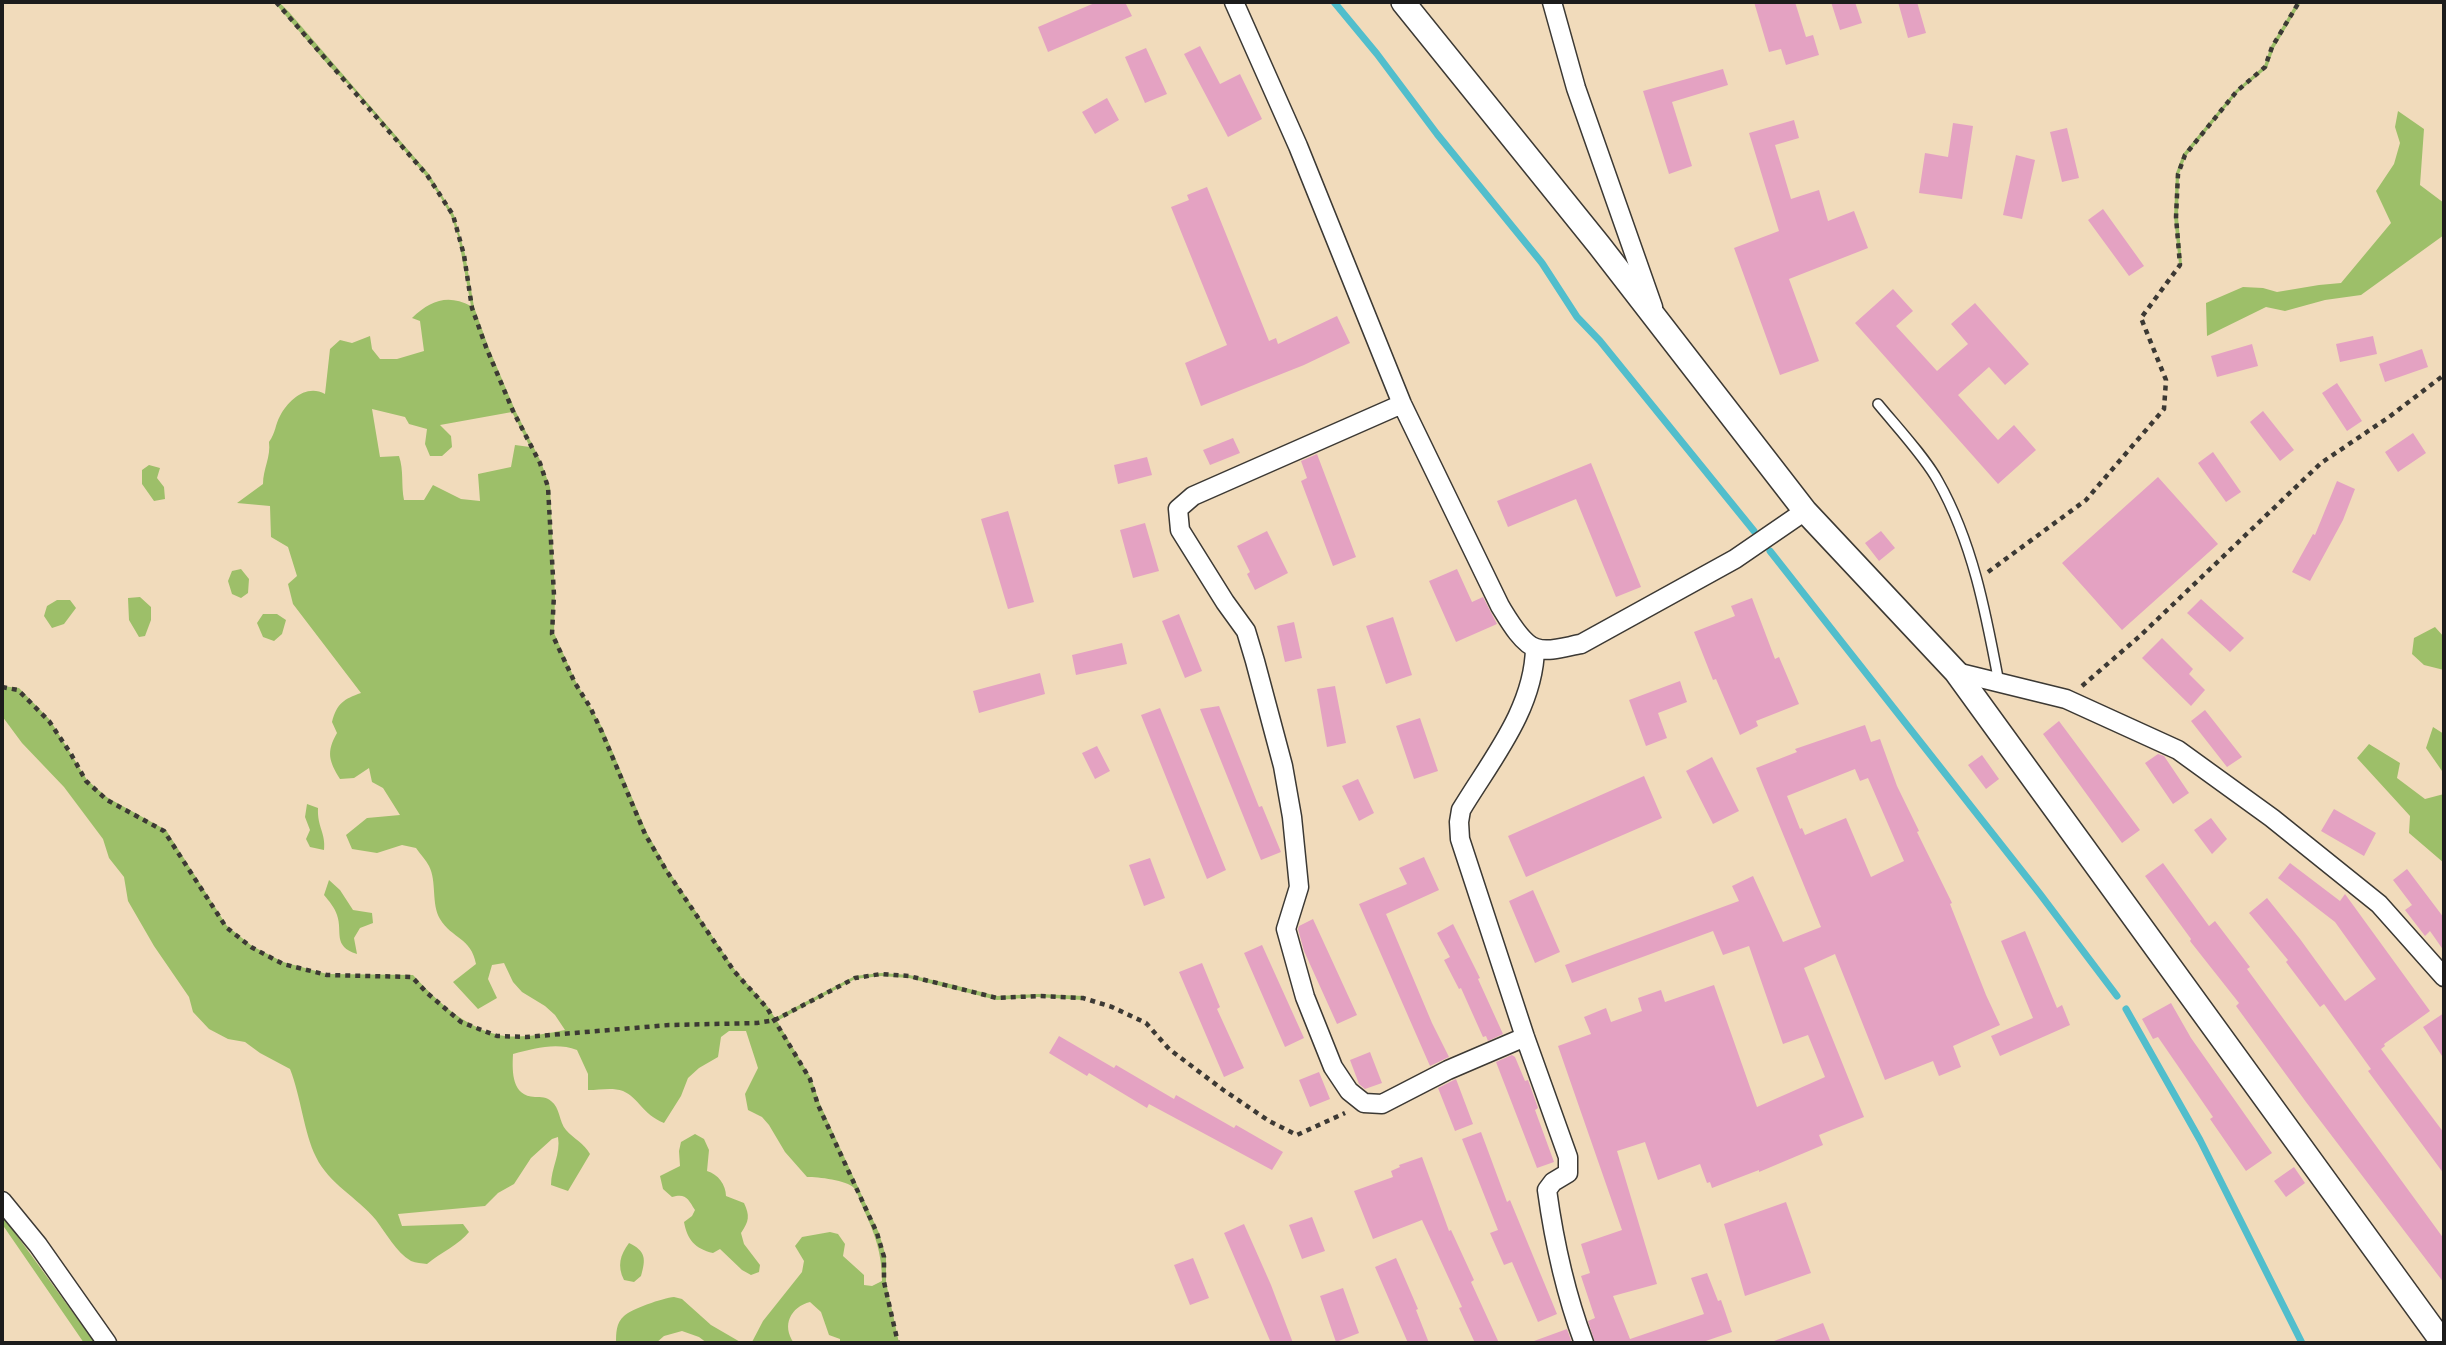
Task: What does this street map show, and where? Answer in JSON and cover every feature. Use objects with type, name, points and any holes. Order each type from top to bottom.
[{"type":"street","points":[[1234,2],[1298,146],[1402,404],[1500,606],[1516,632],[1535,648],[1554,649],[1581,644],[1735,559],[1805,511]]},
{"type":"street","points":[[1402,2],[1658,321],[1805,511],[1956,672],[2444,1343]]},
{"type":"street","points":[[1552,2],[1576,88],[1658,321]]},
{"type":"street","points":[[1402,404],[1193,496],[1178,509],[1180,530],[1249,641],[1283,766],[1292,817],[1298,887],[1286,929],[1305,997],[1333,1067],[1349,1091],[1364,1103],[1382,1104],[1448,1070],[1525,1037]]},
{"type":"street","points":[[1535,648],[1535,667],[1511,731],[1461,810],[1460,839],[1525,1037],[1568,1157],[1568,1173],[1553,1182],[1547,1190],[1572,1307],[1584,1343]]},
{"type":"street","points":[[1956,672],[2066,699],[2178,750],[2272,818],[2379,904],[2444,977]]},
{"type":"street","points":[[2,1200],[38,1245],[107,1343]]},
{"type":"lane","points":[[1878,404],[1938,480],[1965,542],[1978,581],[1999,683]]},
{"type":"path","points":[[276,2],[428,175],[453,215],[464,255],[472,307],[513,411],[540,463],[548,487],[554,595],[552,634],[575,683],[590,707],[646,834],[666,870],[734,971],[767,1008],[810,1079],[818,1105],[877,1233],[884,1258],[884,1282],[898,1343]]},
{"type":"path","points":[[1978,581],[2086,500],[2164,410],[2166,380],[2141,318],[2180,265],[2176,217],[2178,174],[2185,155],[2198,138],[2237,91],[2265,67],[2273,47],[2299,2]]},
{"type":"path","points":[[2066,699],[2141,635],[2322,463],[2444,375]]},
{"type":"path","points":[[2,687],[18,690],[49,721],[86,781],[107,800],[164,831],[226,927],[251,947],[283,964],[327,975],[412,977],[461,1022],[497,1036],[526,1037],[669,1025],[757,1023],[775,1020],[855,978],[881,974],[909,976],[998,998],[1083,998],[1112,1007],[1146,1023],[1169,1049],[1222,1089],[1269,1121],[1297,1135],[1364,1103]]},
{"type":"green space","points":[[274,2],[279,2],[289,12],[429,174],[454,215],[465,254],[474,307],[515,410],[541,462],[550,487],[554,633],[576,682],[603,729],[647,833],[668,870],[735,970],[775,1018],[855,976],[881,973],[909,975],[997,996],[1083,996],[1083,1000],[1038,997],[997,1000],[909,978],[881,976],[855,979],[777,1021],[811,1078],[820,1104],[879,1233],[886,1257],[886,1282],[899,1343],[840,1343],[840,1339],[829,1335],[821,1312],[810,1302],[793,1312],[788,1323],[794,1343],[744,1343],[752,1342],[763,1321],[802,1272],[804,1261],[795,1246],[802,1237],[830,1232],[838,1234],[845,1244],[843,1256],[864,1275],[864,1285],[872,1286],[882,1281],[877,1244],[854,1188],[839,1181],[807,1177],[785,1152],[762,1117],[748,1110],[745,1094],[758,1068],[746,1031],[729,1031],[721,1037],[718,1057],[688,1078],[681,1096],[664,1123],[623,1091],[588,1090],[588,1074],[577,1050],[553,1046],[513,1054],[513,1076],[518,1088],[527,1096],[546,1098],[554,1104],[566,1130],[590,1154],[568,1191],[551,1185],[558,1137],[552,1139],[531,1158],[514,1184],[498,1193],[485,1206],[398,1214],[402,1226],[463,1224],[469,1232],[427,1264],[411,1261],[396,1248],[376,1220],[322,1167],[308,1137],[290,1069],[245,1042],[228,1039],[209,1029],[193,1012],[189,997],[154,946],[128,901],[124,877],[109,858],[103,839],[64,787],[22,743],[2,716],[2,686],[19,688],[50,720],[87,780],[108,798],[166,830],[227,926],[252,946],[283,962],[327,974],[413,975],[461,1018],[495,1034],[540,1035],[565,1030],[545,1006],[522,992],[513,982],[504,963],[492,965],[488,979],[497,998],[478,1009],[453,982],[476,964],[474,955],[466,943],[440,919],[431,872],[416,848],[402,845],[377,853],[352,849],[346,835],[367,818],[400,815],[383,788],[372,782],[369,768],[354,778],[340,779],[331,762],[331,746],[337,733],[332,722],[336,710],[346,700],[361,693],[293,604],[288,584],[297,576],[288,547],[271,537],[270,506],[237,503],[263,484],[269,442],[288,404],[305,392],[318,391],[325,394],[330,349],[340,340],[352,343],[370,336],[372,349],[380,359],[397,359],[424,351],[420,321],[412,318],[426,307],[447,300],[471,306],[458,236],[441,198],[426,176],[351,87],[329,66]],"holes":[[[372,409],[405,417],[409,424],[427,429],[425,444],[430,456],[442,456],[452,447],[451,436],[440,425],[512,412],[530,447],[515,445],[511,467],[478,474],[480,501],[461,499],[433,485],[424,500],[404,500],[399,456],[380,457]]]},
{"type":"green space","points":[[2297,2],[2301,2],[2274,48],[2267,68],[2238,92],[2186,156],[2179,174],[2178,217],[2182,265],[2179,264],[2174,217],[2176,173],[2183,154],[2236,90],[2264,66],[2271,46]]},
{"type":"green space","points":[[2398,111],[2424,129],[2420,185],[2444,203],[2444,235],[2361,295],[2325,300],[2285,311],[2266,307],[2207,336],[2206,303],[2243,287],[2277,292],[2341,283],[2391,223],[2376,191],[2394,164],[2400,143],[2395,127]]},
{"type":"green space","points":[[149,465],[160,468],[157,478],[164,487],[165,499],[154,501],[142,484],[142,470]]},
{"type":"green space","points":[[241,569],[249,579],[248,593],[241,598],[232,594],[228,581],[232,571]]},
{"type":"green space","points":[[140,597],[151,607],[151,620],[145,636],[139,637],[129,620],[128,598]]},
{"type":"green space","points":[[57,600],[70,600],[76,608],[64,624],[52,628],[44,616],[47,606]]},
{"type":"green space","points":[[263,614],[277,614],[286,620],[282,634],[274,641],[263,637],[257,623]]},
{"type":"green space","points":[[2435,627],[2444,637],[2444,670],[2424,665],[2412,654],[2414,638]]},
{"type":"green space","points":[[2433,727],[2444,734],[2442,771],[2426,748]]},
{"type":"green space","points":[[2369,744],[2400,763],[2397,778],[2425,799],[2444,794],[2444,863],[2409,833],[2410,816],[2357,758]]},
{"type":"green space","points":[[307,804],[318,808],[324,850],[310,847],[306,839],[310,830],[305,817]]},
{"type":"green space","points":[[329,880],[340,890],[353,910],[372,913],[373,923],[360,928],[354,938],[357,954],[341,943],[336,912],[324,895]]},
{"type":"green space","points":[[695,1134],[704,1139],[709,1150],[707,1171],[721,1180],[726,1196],[744,1203],[748,1218],[741,1233],[744,1244],[760,1265],[759,1272],[751,1275],[742,1270],[720,1249],[713,1253],[697,1246],[687,1233],[684,1222],[695,1210],[686,1198],[672,1197],[663,1189],[660,1176],[680,1166],[681,1142]]},
{"type":"green space","points":[[2,1215],[95,1343],[84,1343],[2,1224]]},
{"type":"green space","points":[[629,1243],[642,1252],[644,1260],[641,1276],[634,1282],[624,1280],[620,1265],[623,1252]]},
{"type":"green space","points":[[674,1297],[682,1299],[711,1325],[742,1343],[707,1343],[682,1331],[664,1336],[656,1343],[616,1343],[618,1325],[624,1316],[648,1304]]},
{"type":"sand","points":[[1332,2],[1336,2],[1379,53],[1438,133],[1543,262],[1578,316],[1624,368],[1755,530],[1753,532],[1622,370],[1576,318],[1519,237]]},
{"type":"sand","points":[[1771,550],[2041,893],[2118,995],[2116,997],[2039,895],[1768,552]]},
{"type":"sand","points":[[2128,1008],[2220,1173],[2304,1343],[2300,1343],[2199,1141],[2125,1010]]},
{"type":"building","points":[[1097,2],[1125,2],[1132,16],[1048,52],[1038,27]]},
{"type":"building","points":[[1754,2],[1795,2],[1806,37],[1813,35],[1819,55],[1786,65],[1781,49],[1769,52]]},
{"type":"building","points":[[1831,2],[1855,2],[1862,23],[1840,30]]},
{"type":"building","points":[[1898,2],[1917,2],[1926,33],[1908,38]]},
{"type":"building","points":[[1200,46],[1220,84],[1240,74],[1262,119],[1228,137],[1184,54]]},
{"type":"building","points":[[1146,48],[1167,94],[1145,103],[1125,57]]},
{"type":"building","points":[[1723,69],[1728,85],[1672,102],[1692,166],[1669,174],[1643,91]]},
{"type":"building","points":[[1107,98],[1119,120],[1095,134],[1082,112]]},
{"type":"building","points":[[1794,120],[1799,138],[1775,145],[1791,199],[1819,190],[1828,221],[1854,211],[1868,248],[1789,279],[1819,361],[1780,375],[1734,248],[1779,231],[1749,133]]},
{"type":"building","points":[[1953,123],[1973,126],[1962,199],[1919,193],[1925,153],[1948,157]]},
{"type":"building","points":[[2067,128],[2079,178],[2062,182],[2050,132]]},
{"type":"building","points":[[2016,155],[2035,160],[2022,219],[2003,215]]},
{"type":"building","points":[[1207,187],[1269,341],[1276,338],[1278,344],[1337,316],[1350,343],[1304,365],[1201,406],[1185,363],[1227,345],[1171,207],[1189,200],[1187,195]]},
{"type":"building","points":[[2103,209],[2144,266],[2129,276],[2088,220]]},
{"type":"building","points":[[1893,289],[1913,311],[1896,326],[1937,371],[1968,344],[1951,324],[1975,303],[2029,364],[2005,385],[1989,367],[1958,395],[1998,440],[2014,425],[2036,450],[1998,484],[1855,323]]},
{"type":"building","points":[[2373,336],[2377,354],[2340,362],[2336,344]]},
{"type":"building","points":[[2252,344],[2258,366],[2217,377],[2211,356]]},
{"type":"building","points":[[2422,349],[2428,367],[2385,382],[2379,364]]},
{"type":"building","points":[[2337,383],[2362,421],[2347,431],[2322,393]]},
{"type":"building","points":[[2263,411],[2294,450],[2280,461],[2250,422]]},
{"type":"building","points":[[2413,433],[2426,453],[2398,472],[2385,452]]},
{"type":"building","points":[[1233,438],[1240,453],[1210,465],[1203,450]]},
{"type":"building","points":[[2213,452],[2241,492],[2226,502],[2198,463]]},
{"type":"building","points":[[1317,454],[1356,557],[1333,566],[1301,481],[1307,478],[1301,461]]},
{"type":"building","points":[[1147,457],[1152,475],[1118,484],[1114,465]]},
{"type":"building","points":[[1591,463],[1641,587],[1616,597],[1576,499],[1508,527],[1497,501]]},
{"type":"building","points":[[2158,477],[2218,544],[2122,630],[2062,563]]},
{"type":"building","points":[[2337,481],[2355,489],[2343,520],[2310,581],[2292,572],[2313,534],[2315,535]]},
{"type":"building","points":[[1008,511],[1034,602],[1008,609],[981,519]]},
{"type":"building","points":[[1145,523],[1159,571],[1133,578],[1120,530]]},
{"type":"building","points":[[1267,531],[1288,573],[1255,590],[1247,574],[1250,572],[1237,546]]},
{"type":"building","points":[[1881,531],[1895,548],[1879,561],[1865,543]]},
{"type":"building","points":[[1457,569],[1472,602],[1483,597],[1497,624],[1456,642],[1429,581]]},
{"type":"building","points":[[1752,598],[1775,659],[1779,657],[1799,704],[1756,721],[1758,726],[1740,735],[1716,679],[1713,680],[1694,632],[1735,616],[1731,606]]},
{"type":"building","points":[[2201,599],[2244,638],[2230,652],[2187,613]]},
{"type":"building","points":[[1179,614],[1202,671],[1185,678],[1162,621]]},
{"type":"building","points":[[1393,617],[1412,675],[1386,684],[1366,626]]},
{"type":"building","points":[[1294,622],[1302,658],[1285,662],[1277,626]]},
{"type":"building","points":[[2162,638],[2193,669],[2189,674],[2205,690],[2191,706],[2142,658]]},
{"type":"building","points":[[1122,643],[1127,664],[1076,675],[1072,655]]},
{"type":"building","points":[[1040,673],[1045,694],[979,713],[973,691]]},
{"type":"building","points":[[1680,681],[1687,702],[1658,713],[1667,738],[1646,746],[1629,700]]},
{"type":"building","points":[[1335,686],[1346,743],[1327,747],[1317,689]]},
{"type":"building","points":[[1219,706],[1259,807],[1262,806],[1281,852],[1261,860],[1200,709]]},
{"type":"building","points":[[1160,708],[1226,870],[1207,879],[1141,715]]},
{"type":"building","points":[[2205,710],[2242,757],[2227,767],[2191,721]]},
{"type":"building","points":[[1420,718],[1438,771],[1414,779],[1396,726]]},
{"type":"building","points":[[2059,721],[2140,830],[2122,843],[2043,734]]},
{"type":"building","points":[[1865,725],[1871,742],[1880,739],[1897,786],[1919,831],[1917,832],[1952,903],[1950,904],[2000,1025],[1953,1046],[1961,1067],[1939,1076],[1933,1061],[1885,1080],[1835,954],[1804,968],[1864,1117],[1819,1135],[1823,1145],[1712,1188],[1710,1182],[1707,1183],[1700,1164],[1658,1180],[1645,1142],[1617,1151],[1657,1284],[1613,1296],[1630,1339],[1704,1314],[1691,1278],[1707,1273],[1718,1301],[1721,1300],[1732,1332],[1700,1343],[1595,1343],[1588,1321],[1595,1318],[1581,1276],[1590,1273],[1581,1244],[1622,1230],[1558,1046],[1591,1034],[1584,1017],[1606,1008],[1611,1022],[1642,1011],[1638,998],[1661,990],[1665,1002],[1714,985],[1757,1107],[1825,1077],[1808,1035],[1783,1044],[1749,946],[1723,955],[1713,931],[1572,983],[1565,965],[1739,901],[1732,886],[1753,876],[1783,942],[1821,927],[1756,768],[1797,752],[1795,749]],"holes":[[[1855,769],[1860,781],[1868,778],[1904,861],[1871,877],[1846,818],[1805,835],[1787,796]]]},
{"type":"building","points":[[1097,746],[1110,771],[1095,779],[1082,753]]},
{"type":"building","points":[[2158,754],[2164,756],[2189,793],[2173,804],[2145,763]]},
{"type":"building","points":[[1982,755],[1999,779],[1986,789],[1968,765]]},
{"type":"building","points":[[1712,757],[1739,811],[1713,824],[1686,771]]},
{"type":"building","points":[[1644,776],[1662,818],[1526,877],[1508,836]]},
{"type":"building","points":[[1358,779],[1374,813],[1359,821],[1342,786]]},
{"type":"building","points":[[2334,809],[2376,833],[2364,856],[2321,831]]},
{"type":"building","points":[[2211,818],[2227,839],[2212,854],[2194,830]]},
{"type":"building","points":[[1424,857],[1439,890],[1386,914],[1449,1057],[1430,1066],[1359,904],[1407,884],[1399,868]]},
{"type":"building","points":[[1150,858],[1165,898],[1144,906],[1129,865]]},
{"type":"building","points":[[2163,863],[2209,926],[2215,921],[2250,967],[2247,969],[2444,1239],[2444,1283],[2306,1102],[2236,1006],[2239,1003],[2190,941],[2145,876]]},
{"type":"building","points":[[2290,863],[2340,901],[2345,894],[2430,1011],[2384,1044],[2381,1049],[2444,1133],[2444,1174],[2368,1071],[2371,1069],[2324,1004],[2320,1007],[2286,962],[2288,960],[2249,913],[2267,898],[2345,1001],[2376,979],[2335,922],[2278,878]]},
{"type":"building","points":[[2407,869],[2444,918],[2444,951],[2430,931],[2425,936],[2405,910],[2412,905],[2393,880]]},
{"type":"building","points":[[1533,890],[1560,952],[1535,963],[1509,901]]},
{"type":"building","points":[[1313,919],[1357,1015],[1337,1024],[1304,951],[1298,929]]},
{"type":"building","points":[[1453,924],[1480,978],[1478,979],[1503,1034],[1488,1041],[1486,1036],[1483,1037],[1461,988],[1459,989],[1444,960],[1450,957],[1437,933]]},
{"type":"building","points":[[2025,931],[2057,1008],[2062,1005],[2070,1025],[2000,1056],[1991,1036],[2033,1018],[2001,941]]},
{"type":"building","points":[[1262,945],[1304,1038],[1285,1047],[1244,953]]},
{"type":"building","points":[[1202,963],[1220,1007],[1217,1009],[1244,1068],[1224,1077],[1179,972]]},
{"type":"building","points":[[2171,1003],[2191,1038],[2272,1153],[2246,1171],[2210,1119],[2213,1117],[2158,1037],[2153,1039],[2142,1019]]},
{"type":"building","points":[[2444,1013],[2444,1059],[2423,1027]]},
{"type":"building","points":[[1059,1036],[1114,1068],[1116,1065],[1174,1099],[1176,1095],[1283,1152],[1272,1170],[1149,1104],[1147,1108],[1089,1073],[1087,1076],[1049,1053]]},
{"type":"building","points":[[1370,1052],[1382,1083],[1365,1089],[1359,1084],[1350,1060]]},
{"type":"building","points":[[1512,1055],[1525,1081],[1528,1080],[1538,1108],[1535,1110],[1554,1162],[1537,1168],[1496,1062]]},
{"type":"building","points":[[1319,1072],[1330,1099],[1310,1107],[1299,1080]]},
{"type":"building","points":[[1456,1079],[1473,1124],[1455,1131],[1438,1088]]},
{"type":"building","points":[[1481,1132],[1507,1202],[1510,1200],[1557,1314],[1538,1322],[1512,1262],[1504,1265],[1490,1233],[1498,1230],[1462,1139]]},
{"type":"building","points":[[1422,1157],[1449,1231],[1451,1230],[1474,1280],[1471,1282],[1499,1343],[1475,1343],[1459,1308],[1462,1307],[1422,1220],[1373,1239],[1354,1191],[1393,1177],[1391,1171],[1400,1167],[1399,1165]]},
{"type":"building","points":[[2294,1167],[2305,1183],[2286,1197],[2274,1181]]},
{"type":"building","points":[[1786,1202],[1811,1273],[1745,1296],[1724,1224]]},
{"type":"building","points":[[1312,1217],[1325,1251],[1302,1259],[1289,1225]]},
{"type":"building","points":[[1244,1224],[1293,1343],[1271,1343],[1224,1233]]},
{"type":"building","points":[[1193,1258],[1209,1298],[1190,1305],[1174,1265]]},
{"type":"building","points":[[1396,1258],[1429,1343],[1408,1343],[1375,1267]]},
{"type":"building","points":[[1343,1288],[1359,1333],[1336,1342],[1320,1296]]},
{"type":"building","points":[[1823,1323],[1831,1343],[1774,1341]]},
{"type":"building","points":[[1567,1329],[1572,1343],[1534,1343],[1534,1341]]},
{"type":"waterway","points":[[1334,2],[1542,263],[1577,317],[1600,341],[1754,531]]},
{"type":"waterway","points":[[1770,551],[2117,996]]},
{"type":"waterway","points":[[2126,1009],[2200,1140],[2302,1343]]}]
